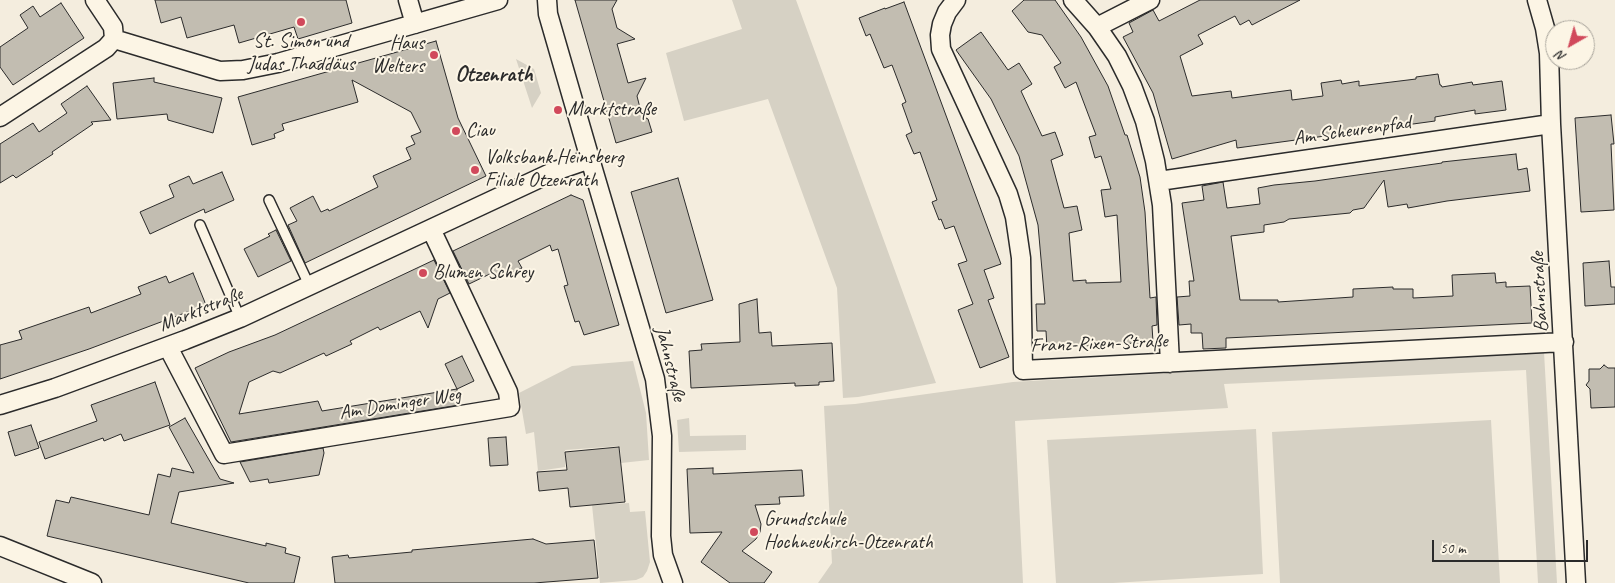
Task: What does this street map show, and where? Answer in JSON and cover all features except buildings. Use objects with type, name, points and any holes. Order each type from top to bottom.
[{"type":"street","points":[[0,117],[106,48],[114,40],[113,26],[94,0]]},
{"type":"street","points":[[408,0],[415,24]]},
{"type":"street","points":[[114,40],[220,70],[236,71],[278,63],[498,0]]},
{"type":"street","points":[[547,0],[548,14],[590,160]]},
{"type":"street","name":"Franz-Rixen-Straße","points":[[956,0],[947,12],[942,24],[941,49],[1008,194],[1013,211],[1021,258],[1023,370],[1564,342]]},
{"type":"street","points":[[1073,0],[1097,28],[1117,56],[1138,99],[1147,128],[1159,181],[1170,363]]},
{"type":"street","points":[[1097,28],[1150,0]]},
{"type":"street","name":"Bahnstraße","points":[[1537,0],[1543,16],[1548,42],[1576,583]]},
{"type":"street","name":"Am Scheurenpfad","points":[[1159,181],[1551,124]]},
{"type":"street","name":"Marktstraße","points":[[0,405],[55,388],[168,347],[240,318],[310,287],[555,171],[590,160]]},
{"type":"street","name":"Jahnstraße","points":[[590,160],[649,355],[658,394],[663,450],[661,536],[663,555],[672,583]]},
{"type":"street","name":"Am Dominger Weg","points":[[168,347],[224,454],[510,407],[508,392],[431,229]]},
{"type":"street","points":[[0,546],[92,583]]},
{"type":"lane","points":[[269,200],[310,287]]},
{"type":"lane","points":[[200,225],[240,318]]},
{"type":"shaded area","points":[[732,0],[796,0],[936,383],[843,398],[837,288],[768,99],[684,121],[666,53],[742,29]]},
{"type":"shaded area","points":[[516,59],[534,69],[541,93],[532,108]]},
{"type":"shaded area","points":[[1544,352],[1557,583],[1538,583],[1526,370],[1224,384],[1228,408],[1015,421],[1023,583],[818,583],[832,563],[824,406],[855,404],[1013,382]]},
{"type":"shaded area","points":[[633,361],[646,413],[649,460],[621,463],[620,446],[565,450],[565,467],[538,471],[534,432],[526,434],[519,393],[572,366]]},
{"type":"shaded area","points":[[689,418],[690,436],[746,435],[746,450],[679,452],[677,420]]},
{"type":"shaded area","points":[[1491,420],[1500,583],[1280,583],[1272,432]]},
{"type":"shaded area","points":[[1256,429],[1263,574],[1113,583],[1056,583],[1047,440]]},
{"type":"shaded area","points":[[629,503],[630,512],[645,511],[650,562],[647,571],[643,577],[636,580],[600,583],[592,505]]},
{"type":"place","name":"St. Simon und Judas Thaddäus","points":[[301,22]]},
{"type":"place","name":"Haus Welters","points":[[434,55]]},
{"type":"place","name":"Marktstraße","points":[[558,110]]},
{"type":"place","name":"Ciau","points":[[456,131]]},
{"type":"place","name":"Volksbank Heinsberg Filiale Otzenrath","points":[[475,170]]},
{"type":"place","name":"Blumen Schrey","points":[[423,273]]},
{"type":"place","name":"Grundschule Hochneukirch-Otzenrath","points":[[754,532]]},
{"type":"district","name":"Otzenrath","points":[[494,75]]}]
